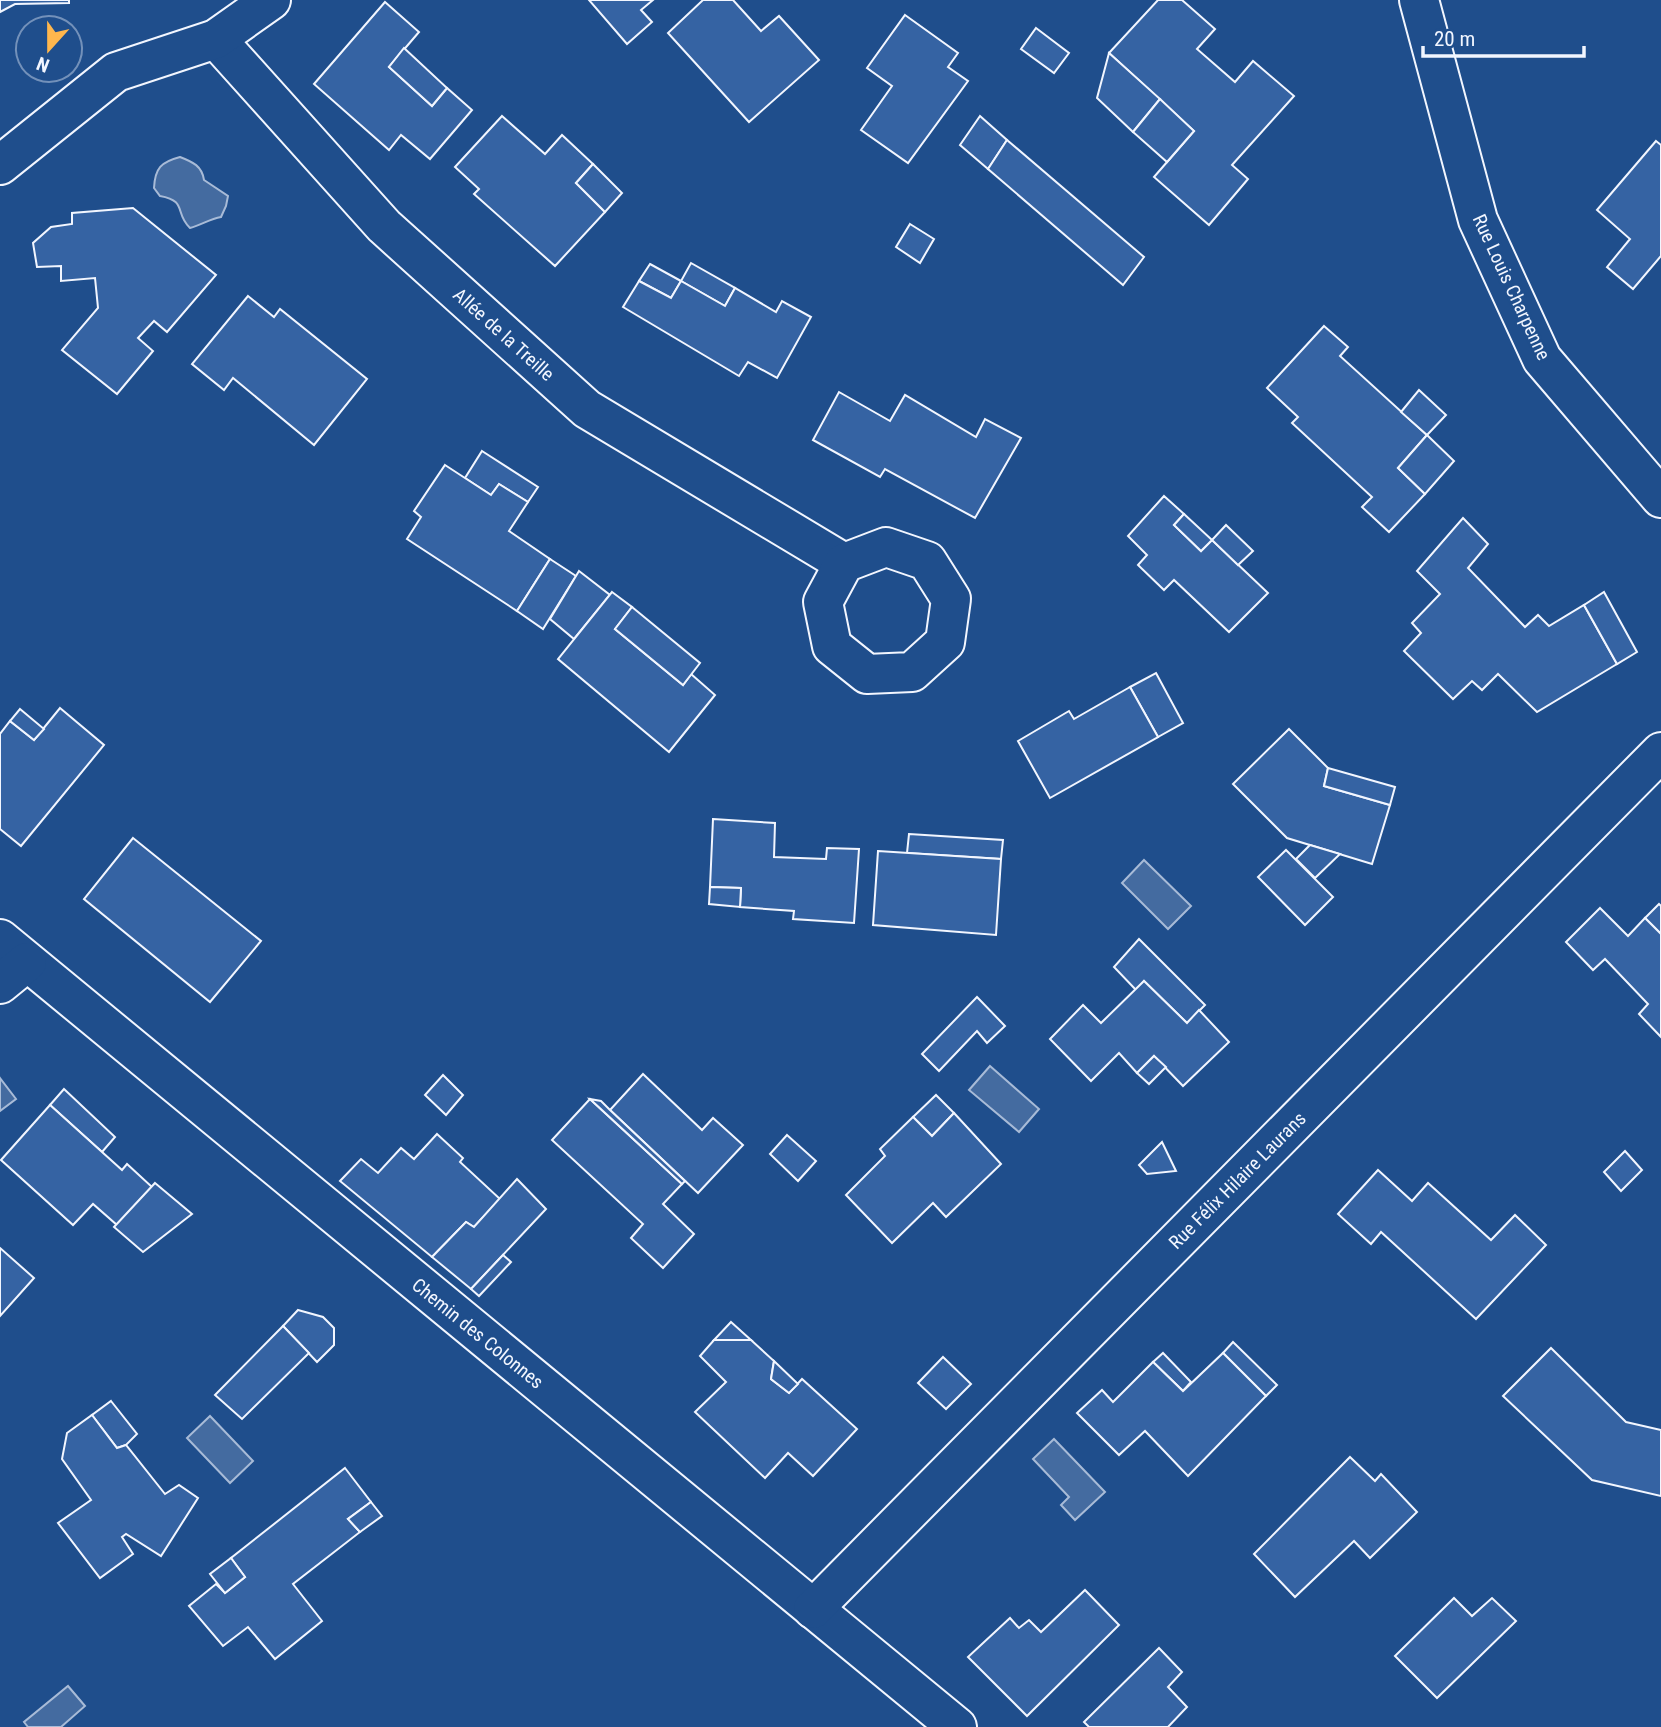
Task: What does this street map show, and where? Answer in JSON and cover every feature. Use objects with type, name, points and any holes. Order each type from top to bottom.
[{"type":"street","points":[[0,165],[116,72],[216,39],[271,0]]},
{"type":"street","name":"Rue Louis Charpenne","points":[[1419,0],[1478,220],[1542,359],[1661,498]]},
{"type":"street","name":"Allée de la Treille","points":[[216,39],[384,226],[587,409],[844,563]]},
{"type":"street","name":"Rue Félix Hilaire Laurans","points":[[813,1609],[1661,752]]},
{"type":"street","name":"Chemin des Colonnes","points":[[9,962],[957,1727]]},
{"type":"water","points":[[180,157],[196,165],[204,180],[228,196],[221,217],[190,228],[182,217],[178,204],[160,196],[154,188],[160,167]]},
{"type":"water","points":[[1144,860],[1191,906],[1168,929],[1122,883]]},
{"type":"water","points":[[990,1066],[1039,1109],[1019,1132],[969,1090]]},
{"type":"water","points":[[0,1078],[16,1099],[0,1111]]},
{"type":"water","points":[[210,1416],[253,1461],[230,1483],[187,1438]]},
{"type":"water","points":[[1054,1439],[1105,1492],[1075,1520],[1061,1505],[1069,1497],[1033,1459]]},
{"type":"water","points":[[68,1686],[85,1706],[61,1727],[28,1727],[24,1722]]},
{"type":"building","points":[[0,0],[69,0],[69,3],[15,4],[0,12]]},
{"type":"building","points":[[589,0],[653,0],[641,10],[652,22],[627,44]]},
{"type":"building","points":[[703,0],[733,0],[761,31],[779,16],[819,60],[749,122],[668,33]]},
{"type":"building","points":[[1158,0],[1182,0],[1215,29],[1197,49],[1235,82],[1253,61],[1294,96],[1232,165],[1248,179],[1209,225],[1154,177],[1194,131],[1109,53]]},
{"type":"building","points":[[385,2],[419,32],[389,67],[432,106],[447,88],[472,110],[430,159],[401,135],[389,150],[314,84]]},
{"type":"building","points":[[905,15],[958,53],[948,67],[968,81],[908,163],[861,130],[892,86],[867,68]]},
{"type":"building","points":[[1036,28],[1069,53],[1054,73],[1021,49]]},
{"type":"building","points":[[404,48],[447,88],[432,106],[389,67]]},
{"type":"building","points":[[1109,53],[1160,99],[1133,132],[1097,98]]},
{"type":"building","points":[[1160,99],[1194,131],[1167,162],[1133,132]]},
{"type":"building","points":[[502,116],[545,154],[562,135],[593,164],[576,183],[605,212],[555,266],[474,194],[479,189],[455,167]]},
{"type":"building","points":[[980,116],[1007,140],[988,169],[960,145]]},
{"type":"building","points":[[1007,140],[1144,257],[1123,285],[988,169]]},
{"type":"building","points":[[1656,141],[1661,145],[1661,256],[1633,289],[1607,267],[1630,239],[1597,210]]},
{"type":"building","points":[[593,164],[622,193],[605,212],[576,183]]},
{"type":"building","points":[[133,208],[216,275],[167,332],[154,321],[138,338],[153,351],[117,394],[62,350],[98,308],[95,278],[61,281],[61,266],[37,267],[33,243],[51,227],[72,224],[72,213]]},
{"type":"building","points":[[910,224],[934,239],[920,263],[896,247]]},
{"type":"building","points":[[691,263],[735,288],[725,306],[681,281]]},
{"type":"building","points":[[650,264],[681,281],[671,298],[639,281]]},
{"type":"building","points":[[639,281],[671,298],[681,281],[725,306],[735,288],[776,312],[782,301],[811,317],[777,378],[748,362],[739,376],[623,307]]},
{"type":"building","points":[[248,296],[274,317],[280,309],[367,379],[314,445],[233,378],[224,390],[192,364]]},
{"type":"building","points":[[1324,326],[1348,347],[1340,356],[1427,435],[1398,468],[1425,494],[1389,532],[1362,507],[1372,497],[1292,423],[1298,417],[1267,388]]},
{"type":"building","points":[[1419,390],[1446,415],[1427,435],[1401,412]]},
{"type":"building","points":[[839,392],[890,421],[905,395],[976,437],[985,419],[1021,438],[975,518],[885,469],[880,477],[813,440]]},
{"type":"building","points":[[1427,435],[1454,461],[1425,494],[1398,468]]},
{"type":"building","points":[[482,451],[538,487],[528,502],[499,484],[491,495],[465,478]]},
{"type":"building","points":[[445,465],[491,495],[499,484],[528,502],[509,531],[550,559],[517,611],[407,539],[421,517],[414,511]]},
{"type":"building","points":[[1164,496],[1184,514],[1174,525],[1201,551],[1212,540],[1268,593],[1229,632],[1174,580],[1164,590],[1138,565],[1147,555],[1128,536]]},
{"type":"building","points":[[1184,514],[1212,540],[1201,551],[1174,525]]},
{"type":"building","points":[[1463,518],[1488,544],[1468,568],[1525,627],[1538,615],[1549,626],[1584,605],[1617,664],[1537,712],[1498,674],[1482,690],[1472,681],[1453,699],[1404,651],[1421,633],[1412,623],[1440,594],[1417,571]]},
{"type":"building","points":[[1226,525],[1253,551],[1238,565],[1212,540]]},
{"type":"building","points":[[550,559],[576,576],[543,629],[517,611]]},
{"type":"building","points":[[579,571],[610,595],[574,639],[550,619]]},
{"type":"building","points":[[612,592],[632,607],[615,629],[683,685],[691,674],[715,695],[669,752],[558,659]]},
{"type":"building","points":[[1604,592],[1637,652],[1617,664],[1584,605]]},
{"type":"building","points":[[632,607],[700,663],[683,685],[615,629]]},
{"type":"building","points":[[1156,673],[1183,723],[1158,737],[1130,687]]},
{"type":"building","points":[[1130,687],[1158,737],[1050,798],[1018,741],[1069,711],[1074,719]]},
{"type":"building","points":[[60,708],[104,745],[21,846],[0,829],[0,734],[10,721],[34,740]]},
{"type":"building","points":[[20,709],[44,729],[34,740],[10,721]]},
{"type":"building","points":[[1289,729],[1328,768],[1324,786],[1390,805],[1372,864],[1287,838],[1233,784]]},
{"type":"building","points":[[1328,768],[1395,787],[1390,805],[1324,786]]},
{"type":"building","points":[[713,819],[775,823],[774,857],[826,859],[827,848],[859,849],[854,923],[793,919],[794,911],[740,907],[741,888],[710,887]]},
{"type":"building","points":[[909,834],[1003,840],[1001,859],[907,853]]},
{"type":"building","points":[[133,838],[261,941],[210,1002],[84,899]]},
{"type":"building","points":[[1310,845],[1340,854],[1315,878],[1296,859]]},
{"type":"building","points":[[1286,850],[1333,897],[1305,925],[1258,877]]},
{"type":"building","points":[[878,851],[1001,859],[996,935],[873,925]]},
{"type":"building","points":[[710,887],[741,888],[740,907],[709,904]]},
{"type":"building","points":[[1659,904],[1661,906],[1661,934],[1645,918]]},
{"type":"building","points":[[1600,908],[1628,936],[1645,918],[1661,934],[1661,1037],[1639,1014],[1648,1004],[1605,959],[1593,970],[1566,942]]},
{"type":"building","points":[[1139,939],[1205,1005],[1187,1023],[1144,981],[1136,990],[1114,967]]},
{"type":"building","points":[[1144,981],[1187,1023],[1199,1010],[1229,1042],[1183,1086],[1154,1056],[1137,1073],[1119,1053],[1091,1081],[1050,1039],[1083,1005],[1101,1023]]},
{"type":"building","points":[[977,997],[1005,1026],[987,1043],[977,1031],[939,1071],[922,1054]]},
{"type":"building","points":[[1154,1056],[1166,1067],[1149,1084],[1137,1073]]},
{"type":"building","points":[[643,1074],[702,1130],[713,1118],[743,1145],[698,1193],[610,1110]]},
{"type":"building","points":[[443,1075],[463,1095],[446,1115],[425,1095]]},
{"type":"building","points":[[64,1089],[115,1137],[102,1152],[50,1105]]},
{"type":"building","points":[[936,1095],[954,1113],[932,1136],[913,1117]]},
{"type":"building","points":[[590,1099],[682,1184],[663,1204],[694,1234],[663,1268],[631,1238],[643,1224],[552,1140]]},
{"type":"building","points":[[590,1099],[601,1101],[685,1181],[682,1184]]},
{"type":"building","points":[[50,1105],[122,1170],[127,1164],[152,1187],[117,1225],[93,1204],[73,1225],[1,1160]]},
{"type":"building","points":[[954,1113],[1001,1164],[946,1217],[933,1203],[892,1243],[846,1195],[885,1156],[880,1149],[913,1117],[932,1136]]},
{"type":"building","points":[[437,1134],[463,1158],[460,1162],[500,1199],[474,1227],[466,1222],[432,1257],[340,1181],[361,1159],[378,1173],[401,1148],[414,1159]]},
{"type":"building","points":[[787,1135],[816,1161],[798,1181],[770,1154]]},
{"type":"building","points":[[1162,1142],[1176,1171],[1147,1174],[1139,1165]]},
{"type":"building","points":[[1625,1151],[1642,1170],[1621,1191],[1604,1172]]},
{"type":"building","points":[[1378,1170],[1412,1201],[1428,1183],[1491,1240],[1515,1215],[1546,1245],[1476,1319],[1381,1232],[1371,1244],[1338,1214]]},
{"type":"building","points":[[517,1179],[546,1209],[471,1289],[432,1257],[466,1222],[474,1227]]},
{"type":"building","points":[[155,1183],[192,1214],[143,1252],[114,1227]]},
{"type":"building","points":[[0,1248],[34,1278],[0,1316]]},
{"type":"building","points":[[503,1255],[511,1262],[479,1296],[471,1289]]},
{"type":"building","points":[[298,1310],[323,1317],[334,1328],[334,1345],[317,1362],[283,1326]]},
{"type":"building","points":[[731,1322],[751,1340],[714,1340]]},
{"type":"building","points":[[283,1326],[309,1353],[242,1419],[215,1395]]},
{"type":"building","points":[[714,1340],[751,1340],[774,1361],[771,1379],[789,1393],[802,1379],[857,1429],[813,1476],[788,1453],[765,1478],[695,1412],[726,1382],[700,1356]]},
{"type":"building","points":[[1233,1342],[1277,1385],[1266,1396],[1223,1353]]},
{"type":"building","points":[[1551,1348],[1626,1422],[1661,1430],[1661,1496],[1592,1480],[1503,1396]]},
{"type":"building","points":[[1163,1353],[1191,1382],[1183,1391],[1153,1362]]},
{"type":"building","points":[[1223,1353],[1266,1396],[1188,1476],[1145,1431],[1119,1455],[1077,1413],[1102,1390],[1113,1402],[1153,1362],[1183,1391]]},
{"type":"building","points":[[943,1357],[971,1384],[946,1409],[918,1383]]},
{"type":"building","points":[[774,1361],[798,1384],[789,1393],[771,1379]]},
{"type":"building","points":[[111,1401],[137,1434],[126,1445],[117,1448],[92,1415]]},
{"type":"building","points":[[92,1415],[117,1448],[126,1445],[165,1494],[179,1485],[198,1498],[161,1556],[126,1534],[122,1537],[133,1554],[100,1578],[58,1523],[91,1500],[62,1459],[67,1433]]},
{"type":"building","points":[[1350,1457],[1375,1481],[1381,1474],[1417,1512],[1370,1558],[1354,1541],[1295,1597],[1254,1554]]},
{"type":"building","points":[[345,1468],[371,1502],[348,1519],[360,1532],[293,1584],[322,1621],[275,1659],[248,1627],[223,1646],[189,1606],[216,1584],[225,1593],[245,1577],[231,1558]]},
{"type":"building","points":[[371,1502],[382,1516],[360,1532],[348,1519]]},
{"type":"building","points":[[231,1558],[245,1577],[225,1593],[210,1574]]},
{"type":"building","points":[[1085,1590],[1119,1625],[1027,1716],[968,1657],[1010,1618],[1019,1628],[1029,1620],[1041,1632]]},
{"type":"building","points":[[1454,1598],[1472,1616],[1492,1598],[1516,1621],[1437,1698],[1395,1656]]},
{"type":"building","points":[[1159,1648],[1182,1672],[1168,1687],[1187,1707],[1168,1727],[1089,1727],[1084,1722]]}]
